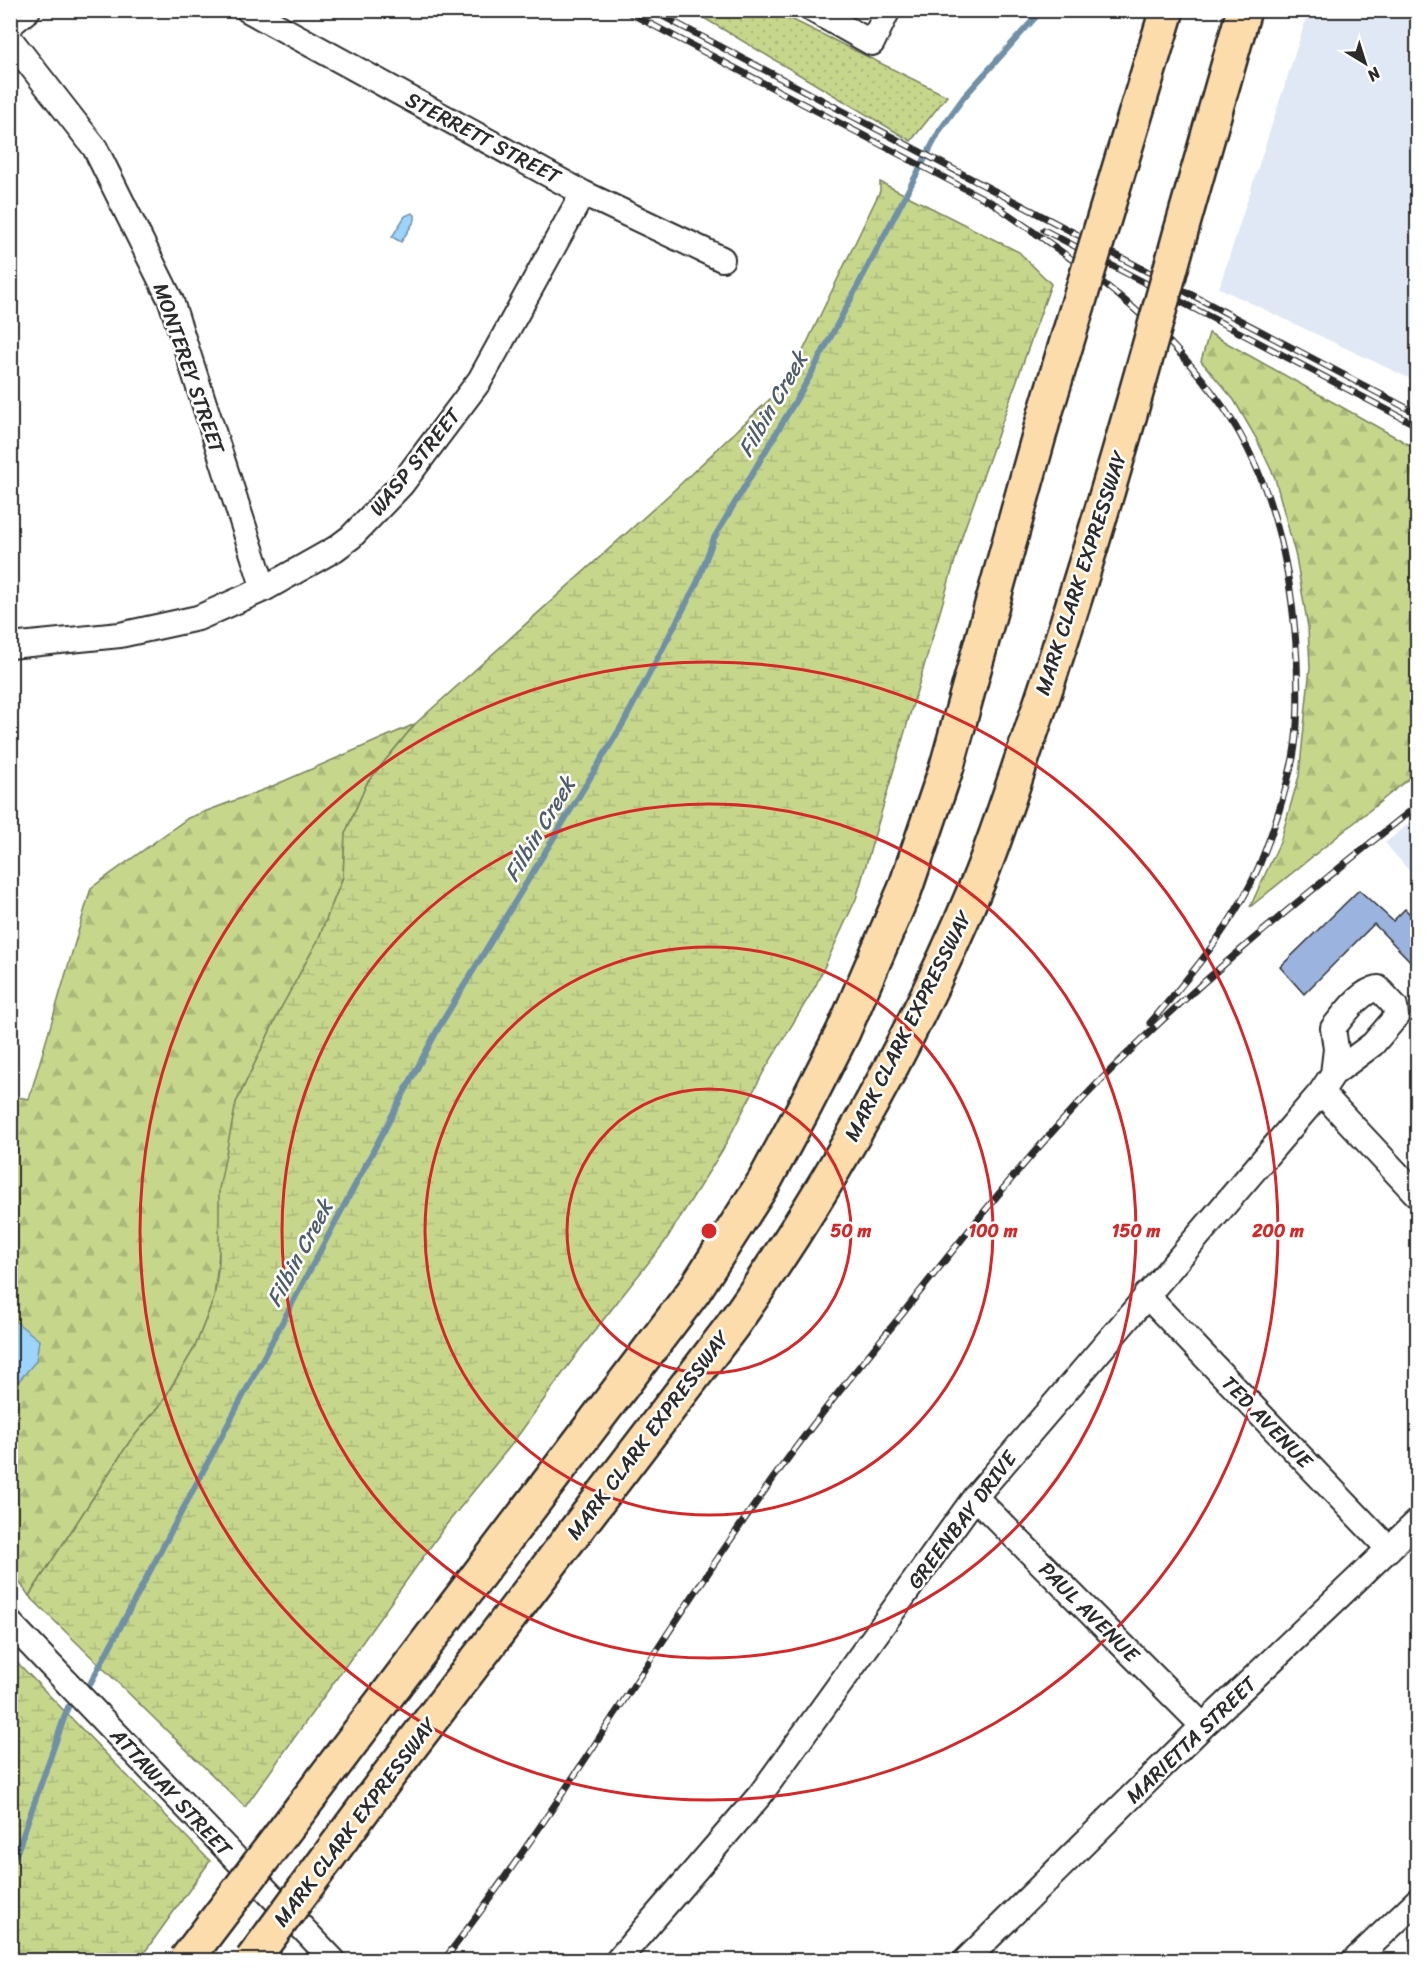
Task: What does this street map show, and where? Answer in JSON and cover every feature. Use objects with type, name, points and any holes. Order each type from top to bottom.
[{"type":"highway","points":[[1106,207],[1150,10]]},
{"type":"highway","points":[[186,1960],[694,1291],[764,1182],[805,1106],[881,947],[930,819],[1106,207],[1167,10]]},
{"type":"highway","name":"MARK CLARK EXPRESSWAY","points":[[252,1960],[388,1776],[732,1326],[778,1261],[887,1079],[944,962],[1004,814],[1057,655],[1131,415],[1221,85],[1244,10]]},
{"type":"highway","points":[[1221,85],[1253,10]]},
{"type":"street","points":[[10,25],[28,10]]},
{"type":"street","name":"STERRETT STREET","points":[[248,10],[583,192],[722,259]]},
{"type":"street","points":[[813,10],[872,43],[888,10]]},
{"type":"street","name":"MONTEREY STREET","points":[[10,39],[95,148],[171,301],[264,589]]},
{"type":"street","name":"WASP STREET","points":[[10,646],[120,635],[198,618],[264,589],[335,549],[351,537],[401,485],[480,380],[583,192]]},
{"type":"street","name":"GREENBAY DRIVE","points":[[618,1960],[760,1795],[975,1497],[1327,1083],[1418,1196]]},
{"type":"street","name":"TED AVENUE","points":[[1146,1295],[1389,1549]]},
{"type":"street","name":"PAUL AVENUE","points":[[975,1497],[1203,1726]]},
{"type":"street","name":"MARIETTA STREET","points":[[966,1960],[1203,1726],[1418,1521]]},
{"type":"street","name":"ATTAWAY STREET","points":[[10,1623],[333,1960]]},
{"type":"street","points":[[1355,1960],[1418,1900]]},
{"type":"shaded area","points":[[1309,10],[1417,11],[1417,382],[1219,288]]},
{"type":"shaded area","points":[[1417,817],[1417,880],[1385,843]]},
{"type":"green space","points":[[692,11],[775,11],[947,96],[911,141]]},
{"type":"green space","points":[[880,182],[1019,252],[1051,284],[963,533],[856,899],[815,987],[764,1071],[722,1151],[664,1243],[581,1348],[512,1444],[446,1525],[245,1807],[29,1596],[130,1441],[162,1403],[195,1347],[214,1298],[219,1262],[219,1189],[236,1103],[280,1010],[318,940],[343,877],[345,834],[367,783],[415,724],[672,492],[788,382],[880,191]]},
{"type":"green space","points":[[1209,333],[1417,449],[1417,772],[1250,907],[1280,842],[1299,776],[1310,667],[1308,627],[1296,557],[1275,478],[1234,400],[1201,361]]},
{"type":"green space","points":[[415,724],[367,783],[345,834],[343,877],[318,940],[280,1010],[236,1103],[214,1298],[195,1347],[162,1403],[130,1441],[29,1596],[11,1570],[10,1390],[35,1361],[11,1318],[11,1096],[29,1099],[91,888],[188,818],[268,788]]},
{"type":"green space","points":[[10,1655],[210,1861],[139,1960],[11,1960]]},
{"type":"water","points":[[412,213],[415,215],[415,220],[401,242],[392,237],[405,216]]},
{"type":"water","points":[[11,1318],[39,1340],[36,1361],[11,1390]]},
{"type":"building","points":[[1359,890],[1393,921],[1405,909],[1418,922],[1418,969],[1374,924],[1304,994],[1280,967]]},
{"type":"waterway","name":"Filbin Creek","points":[[90,1684],[439,1027],[624,722],[697,583],[714,538],[809,378],[940,130],[964,97],[1042,10]]},
{"type":"waterway","name":"Filbin Creek","points":[[10,1863],[17,1852],[68,1707]]},
{"type":"railway","points":[[624,10],[1002,208]]},
{"type":"railway","points":[[651,10],[1418,414]]},
{"type":"railway","points":[[995,205],[1084,268],[1139,313],[1189,364],[1213,393],[1250,454],[1264,487],[1284,555],[1294,625],[1298,697],[1295,746],[1290,772],[1274,827],[1249,887],[1224,929],[1196,968],[1150,1023]]},
{"type":"railway","points":[[1044,230],[1418,426]]},
{"type":"railway","points":[[444,1960],[565,1790],[718,1557],[775,1476],[810,1428],[1020,1168],[1095,1086],[1172,1011],[1293,906],[1418,805]]}]
